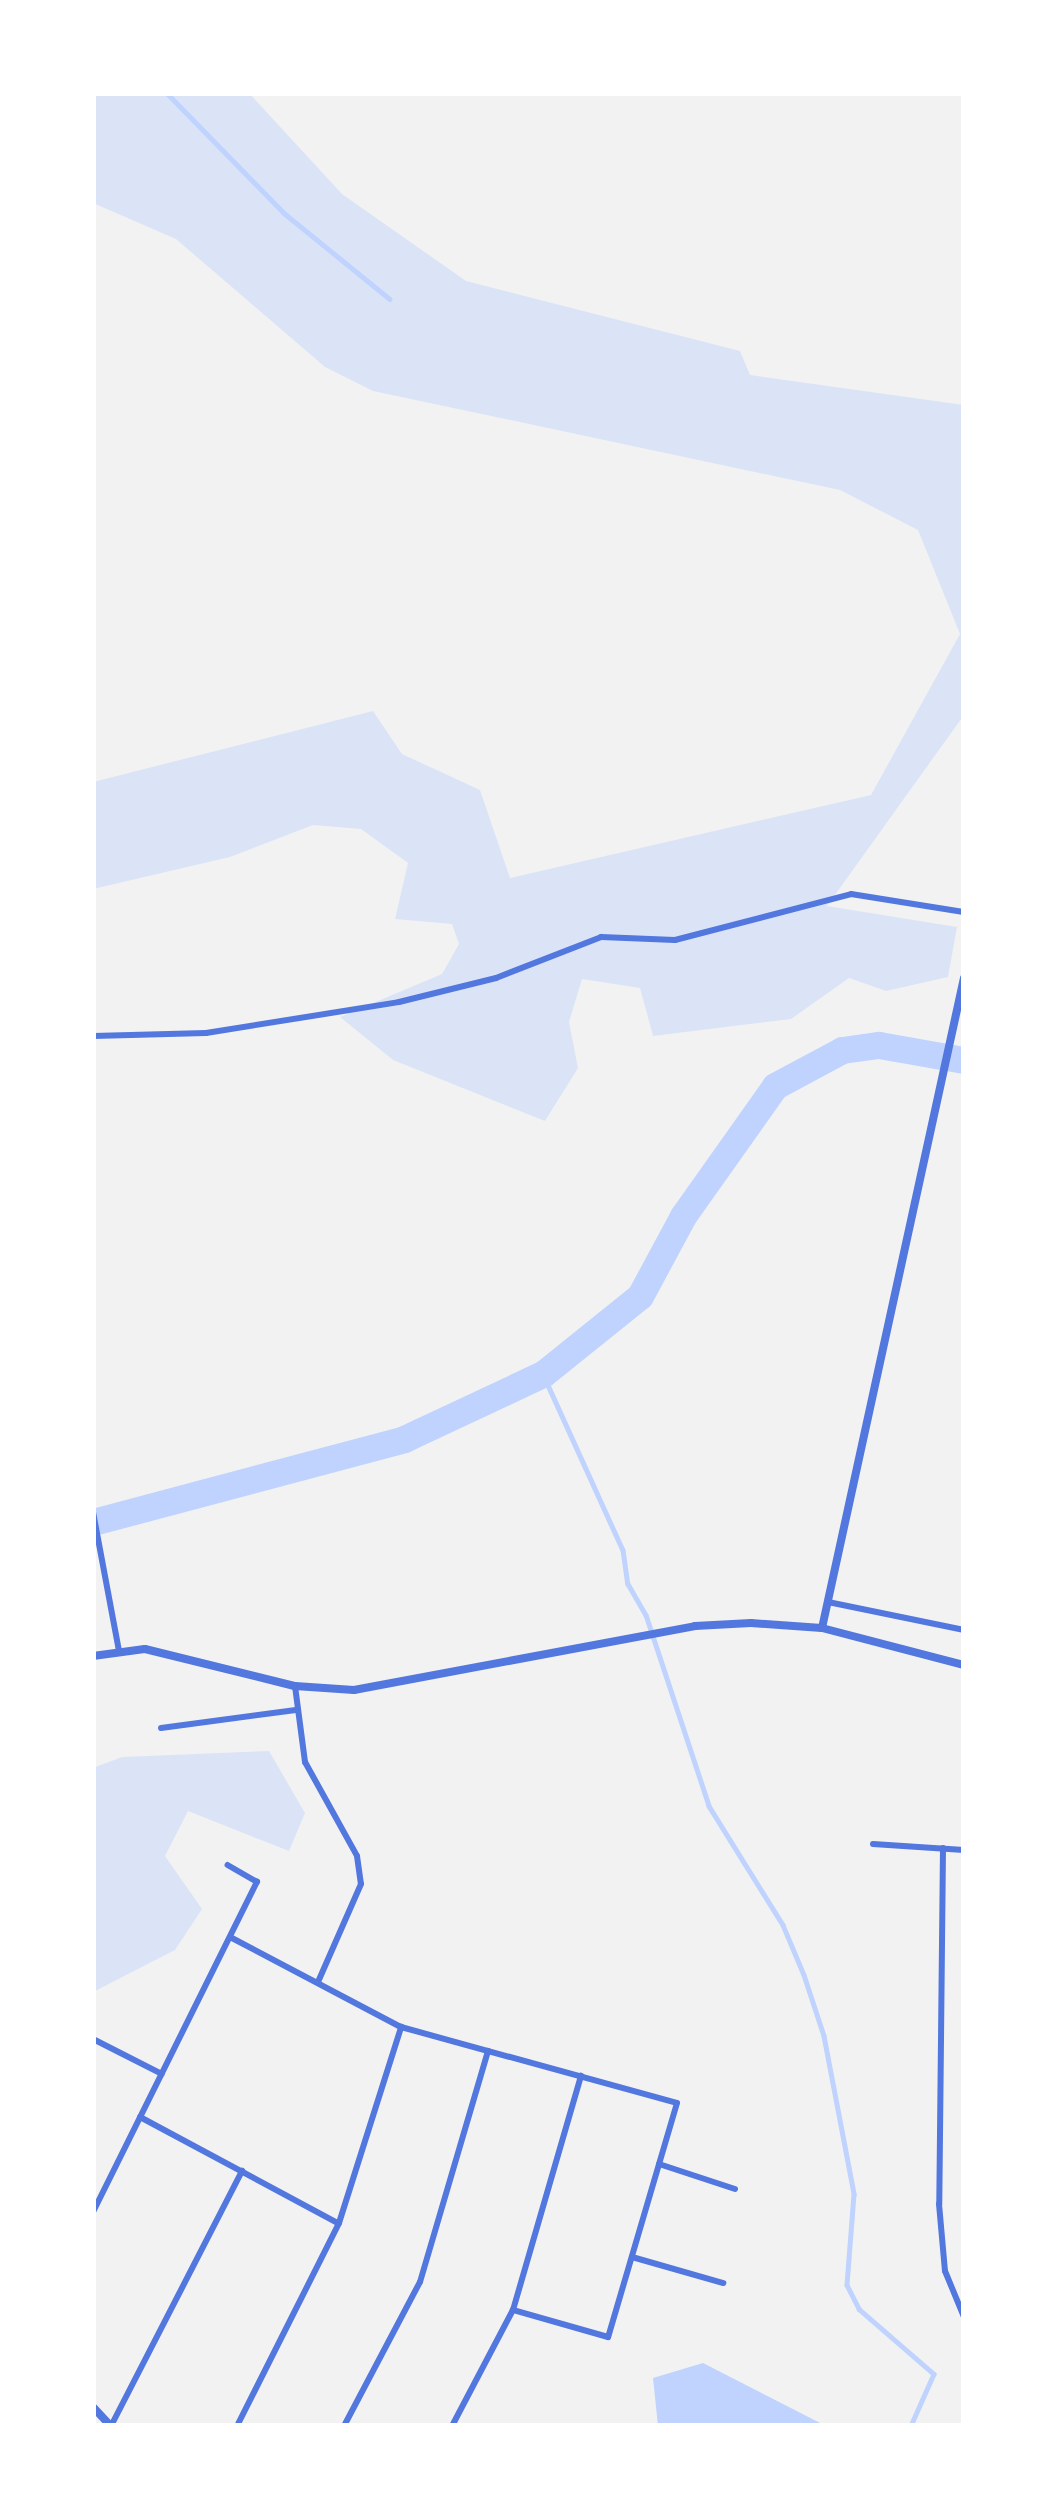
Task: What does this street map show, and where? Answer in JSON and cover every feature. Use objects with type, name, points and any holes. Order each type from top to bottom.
[{"type":"street","points":[[93,1036],[206,1033],[399,1002],[496,978],[602,937],[675,940],[851,894],[964,913]]},
{"type":"street","points":[[822,1628],[964,978]]},
{"type":"street","points":[[93,1512],[103,1545],[119,1651]]},
{"type":"street","points":[[828,1602],[964,1630]]},
{"type":"street","points":[[93,1656],[119,1651],[173,1653],[295,1686],[354,1690],[695,1626],[822,1628],[964,1666]]},
{"type":"street","points":[[295,1686],[305,1762],[357,1856],[361,1884],[318,1983]]},
{"type":"street","points":[[161,1728],[296,1710]]},
{"type":"street","points":[[873,1844],[964,1850]]},
{"type":"street","points":[[943,1848],[939,2204],[945,2272],[964,2317]]},
{"type":"street","points":[[93,2212],[257,1882],[227,1865]]},
{"type":"street","points":[[230,1937],[401,2026],[677,2103],[608,2337],[513,2310]]},
{"type":"street","points":[[237,2426],[339,2223],[401,2026]]},
{"type":"street","points":[[93,2039],[162,2074]]},
{"type":"street","points":[[344,2426],[420,2282],[488,2050]]},
{"type":"street","points":[[452,2426],[513,2310],[580,2076]]},
{"type":"street","points":[[140,2117],[339,2223]]},
{"type":"street","points":[[659,2164],[735,2189]]},
{"type":"street","points":[[93,2408],[111,2426],[242,2171]]},
{"type":"street","points":[[632,2257],[723,2283]]},
{"type":"shaded area","points":[[93,93],[249,93],[342,194],[466,281],[740,351],[750,375],[964,405],[964,715],[827,906],[957,927],[948,977],[886,991],[849,978],[791,1019],[653,1036],[640,988],[582,979],[569,1022],[578,1068],[545,1121],[393,1060],[340,1017],[442,974],[459,944],[452,924],[395,919],[408,863],[361,829],[313,825],[230,857],[93,889],[93,782],[373,711],[402,754],[480,790],[510,878],[871,795],[960,634],[918,530],[840,490],[373,391],[325,367],[176,239],[93,203]]},
{"type":"shaded area","points":[[269,1751],[305,1813],[289,1851],[188,1811],[165,1856],[202,1909],[175,1950],[93,1992],[93,1768],[122,1757]]},
{"type":"water","points":[[703,2363],[826,2426],[658,2426],[653,2378]]},
{"type":"waterway","points":[[167,93],[284,213],[390,299]]},
{"type":"waterway","points":[[93,1522],[404,1439],[543,1374],[640,1296],[683,1216],[775,1086],[842,1050],[879,1045],[964,1060]]},
{"type":"waterway","points":[[543,1374],[623,1550],[628,1584],[646,1615],[709,1806],[783,1925],[804,1975],[824,2036],[854,2194],[847,2285],[859,2309],[934,2374],[911,2426]]}]
